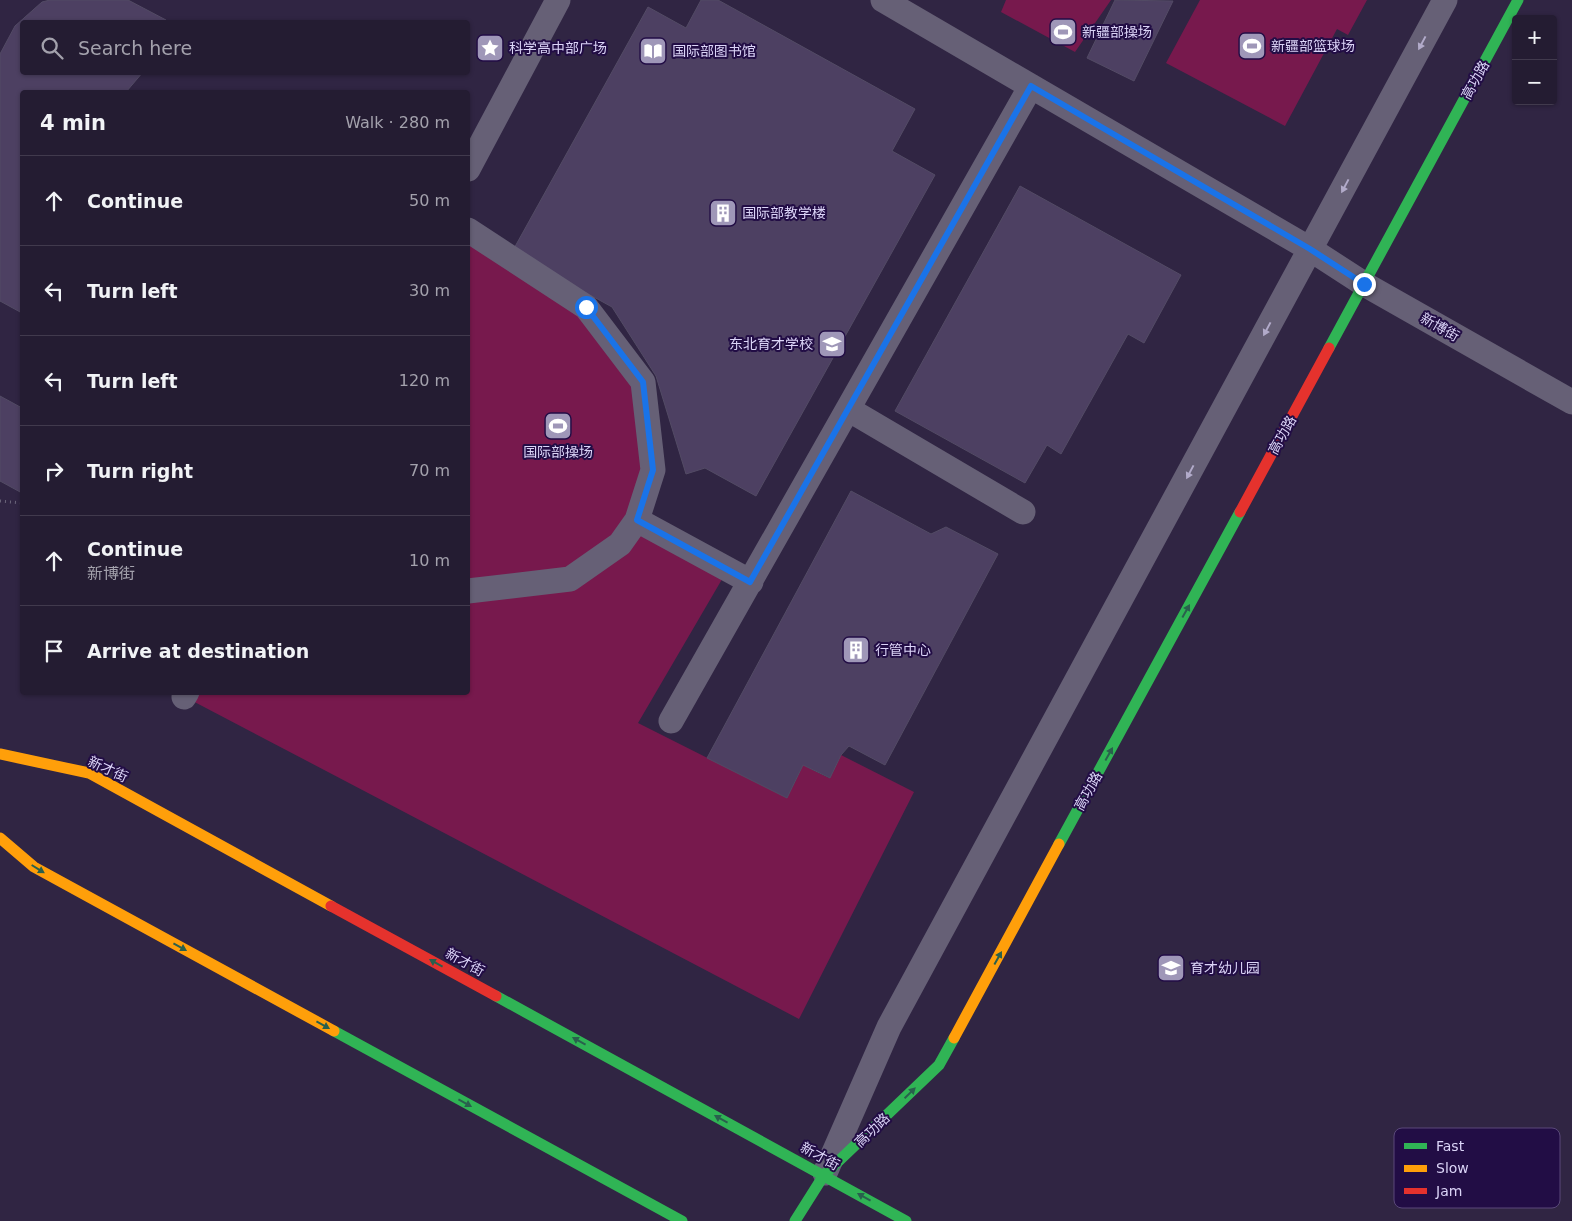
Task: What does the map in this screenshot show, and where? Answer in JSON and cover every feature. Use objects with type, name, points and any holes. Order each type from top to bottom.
[{"type":"street","points":[[470,165],[558,0]]},
{"type":"street","name":"新博街","points":[[883,0],[1310,249],[1364,284],[1572,402]]},
{"type":"street","name":"高功路","points":[[824,1175],[889,1027],[1445,0]]},
{"type":"street","name":"高功路","points":[[824,1175],[940,1065],[1518,0]]},
{"type":"street","points":[[672,721],[1031,86]]},
{"type":"street","points":[[470,231],[586,307],[643,382],[653,470],[637,520],[620,544],[570,579],[470,592]]},
{"type":"street","points":[[848,409],[1023,512]]},
{"type":"street","points":[[637,520],[750,582]]},
{"type":"street","name":"新才街","points":[[0,754],[89,773],[906,1221]]},
{"type":"street","points":[[0,838],[34,867],[682,1221]]},
{"type":"street","points":[[795,1221],[824,1175]]},
{"type":"path","points":[[0,501],[20,503]]},
{"type":"shaded area","name":"新疆部操场","points":[[1006,0],[1111,0],[1075,52],[1001,12]]},
{"type":"shaded area","name":"新疆部篮球场","points":[[1200,0],[1367,0],[1348,35],[1337,29],[1285,126],[1166,63]]},
{"type":"shaded area","points":[[470,231],[586,307],[643,382],[653,470],[637,520],[728,569],[638,723],[787,798],[803,765],[829,778],[841,755],[914,792],[799,1019],[185,697],[186,695],[470,695]]},
{"type":"building","points":[[50,0],[128,0],[166,20],[22,20],[42,2]]},
{"type":"building","name":"国际部教学楼","points":[[701,0],[718,0],[915,109],[892,151],[935,175],[756,496],[705,468],[686,474],[656,376],[612,307],[512,252],[648,7],[686,28]]},
{"type":"building","points":[[1115,0],[1173,1],[1134,81],[1087,58]]},
{"type":"building","points":[[20,22],[20,75],[140,75],[128,90],[20,90],[20,312],[0,301],[0,54],[15,26]]},
{"type":"building","points":[[1020,186],[1181,275],[1144,343],[1128,334],[1061,454],[1047,445],[1025,483],[895,411]]},
{"type":"building","points":[[0,396],[20,407],[20,492],[0,481]]},
{"type":"building","name":"行管中心","points":[[851,491],[931,534],[946,527],[998,554],[885,765],[849,746],[841,755],[830,778],[803,765],[787,798],[707,758]]},
{"type":"traffic: fast","points":[[1329,348],[1518,0]]},
{"type":"traffic: fast","points":[[1059,844],[1240,512]]},
{"type":"traffic: fast","points":[[496,996],[906,1221]]},
{"type":"traffic: fast","points":[[334,1031],[682,1221]]},
{"type":"traffic: fast","points":[[795,1221],[824,1175],[939,1065],[954,1038]]},
{"type":"traffic: slow","points":[[0,754],[89,773],[331,906]]},
{"type":"traffic: slow","points":[[0,838],[34,867],[334,1031]]},
{"type":"traffic: slow","points":[[954,1038],[1059,844]]},
{"type":"traffic: jam","points":[[1240,512],[1329,348]]},
{"type":"traffic: jam","points":[[331,906],[496,996]]},
{"type":"place","name":"新疆部操场","points":[[1063,32]]},
{"type":"place","name":"新疆部篮球场","points":[[1252,46]]},
{"type":"place","name":"科学高中部广场","points":[[490,48]]},
{"type":"place","name":"国际部图书馆","points":[[653,51]]},
{"type":"place","name":"国际部教学楼","points":[[723,213]]},
{"type":"place","name":"东北育才学校","points":[[832,344]]},
{"type":"place","name":"国际部操场","points":[[558,426]]},
{"type":"place","name":"行管中心","points":[[856,650]]},
{"type":"place","name":"育才幼儿园","points":[[1171,968]]},
{"type":"route","points":[[586,307],[643,382],[653,470],[637,520],[750,582],[1031,86],[1310,249],[1364,284]]}]
